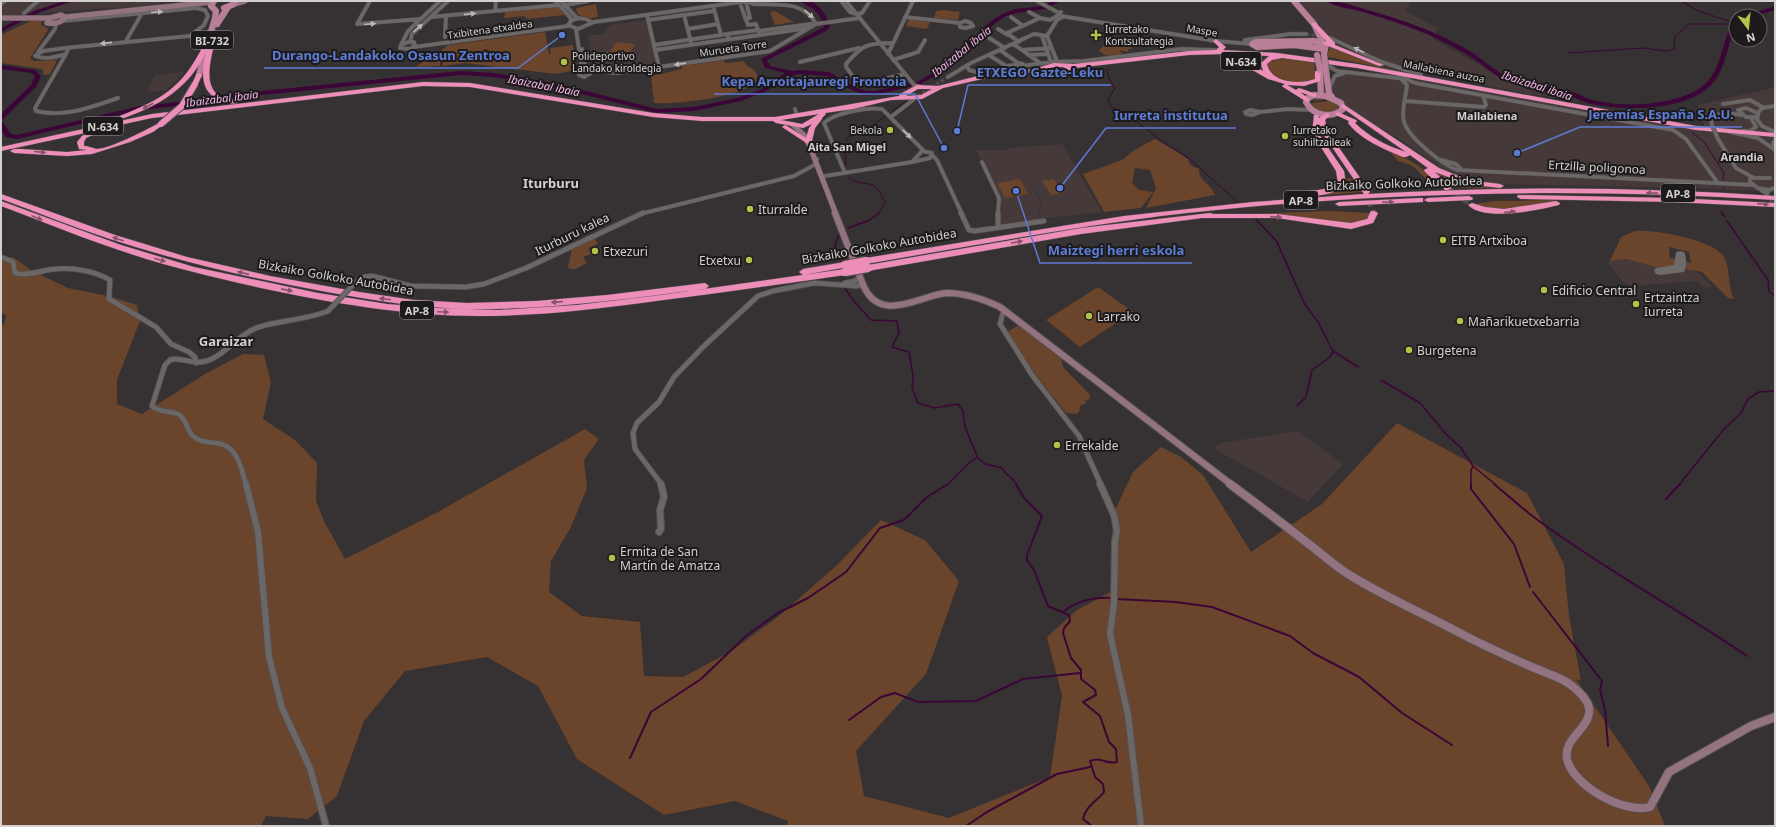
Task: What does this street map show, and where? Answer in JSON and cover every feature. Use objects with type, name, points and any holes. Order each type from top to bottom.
[{"type":"highway","points":[[1314,24],[1336,46],[1366,60],[1477,88]]},
{"type":"highway","points":[[1214,41],[1223,47],[1217,50]]},
{"type":"highway","points":[[208,45],[206,62],[207,85],[214,96],[234,102],[273,101]]},
{"type":"highway","points":[[1,149],[117,119],[145,108],[176,89],[194,72],[208,45]]},
{"type":"highway","points":[[1194,52],[1245,50],[1253,46]]},
{"type":"highway","points":[[1322,47],[1336,46]]},
{"type":"highway","name":"N-634","points":[[1055,66],[1074,66],[1194,52],[1229,52],[1277,55],[1347,64]]},
{"type":"highway","name":"N-634","points":[[1165,55],[1206,54],[1231,56],[1299,93],[1307,102]]},
{"type":"highway","points":[[1317,95],[1299,91],[1265,71],[1263,67],[1266,61],[1270,58],[1281,57],[1347,64]]},
{"type":"highway","name":"Mallabiena auzoa","points":[[1347,64],[1696,128],[1727,132]]},
{"type":"highway","points":[[917,91],[982,76],[1036,70],[1055,66]]},
{"type":"highway","points":[[1282,81],[1298,85],[1310,84],[1318,80],[1318,72],[1323,71]]},
{"type":"highway","points":[[1,149],[68,154],[100,149],[134,139],[160,124],[182,106],[199,75]]},
{"type":"highway","name":"N-634","points":[[1,149],[30,144],[118,122],[206,109],[403,85],[448,84],[501,90],[653,115],[702,119],[775,119],[797,114],[858,105]]},
{"type":"highway","name":"N-634","points":[[745,119],[774,121],[803,126],[822,114],[917,91]]},
{"type":"highway","points":[[745,119],[783,126],[809,143],[812,128],[823,117],[858,105]]},
{"type":"highway","points":[[1343,106],[1390,149],[1408,153],[1440,164],[1453,178]]},
{"type":"highway","points":[[100,149],[88,149],[81,147],[80,142],[90,133],[99,130],[206,109]]},
{"type":"highway","points":[[1182,211],[1336,189],[1342,184],[1341,173],[1313,134],[1314,113]]},
{"type":"highway","points":[[792,125],[790,121],[797,114],[808,117],[809,123]]},
{"type":"highway","points":[[1336,114],[1349,118],[1370,130]]},
{"type":"highway","points":[[1336,114],[1351,123],[1386,134],[1448,188]]},
{"type":"highway","points":[[1327,115],[1322,119],[1322,134],[1346,169],[1356,177],[1366,192]]},
{"type":"highway","name":"N-634","points":[[1727,132],[1775,134]]},
{"type":"highway","points":[[1408,153],[1436,170],[1453,178],[1481,185],[1567,188],[1581,191]]},
{"type":"highway","name":"Bizkaiko Golkoko Autobidea","points":[[867,265],[1036,232],[1182,211],[1248,204],[1419,192],[1581,191],[1678,193],[1775,198]]},
{"type":"highway","name":"Bizkaiko Golkoko Autobidea","points":[[1,196],[112,237],[186,260],[359,296],[414,303],[467,306],[552,303],[679,289],[867,265],[1081,231],[1195,216],[1281,208],[1420,200]]},
{"type":"highway","name":"Bizkaiko Golkoko Autobidea","points":[[1428,200],[1481,197],[1716,201],[1775,205]]},
{"type":"highway","points":[[1472,205],[1485,210],[1504,212],[1542,204],[1598,199]]},
{"type":"highway","name":"Bizkaiko Golkoko Autobidea","points":[[1,203],[102,242],[194,269],[314,295],[364,304],[436,312],[480,313],[562,309],[686,294],[845,268]]},
{"type":"highway","points":[[1195,216],[1277,216],[1351,226],[1370,221],[1374,214]]},
{"type":"main road","points":[[1292,2],[1314,24],[1326,64],[1323,71],[1332,97]]},
{"type":"main road","points":[[1292,2],[1309,25],[1312,34],[1309,42]]},
{"type":"main road","points":[[213,4],[232,5]]},
{"type":"main road","name":"BI-732","points":[[199,75],[216,14],[213,4]]},
{"type":"main road","name":"BI-732","points":[[208,45],[219,19],[232,5]]},
{"type":"main road","points":[[1253,46],[1260,48],[1262,45],[1309,42],[1322,47]]},
{"type":"main road","points":[[1309,42],[1322,47]]},
{"type":"main road","points":[[1317,95],[1332,97],[1343,106],[1343,109],[1336,114],[1327,115],[1314,113],[1307,102],[1317,95],[1322,87],[1322,47]]},
{"type":"street","points":[[1,4],[5,1]]},
{"type":"street","points":[[24,15],[38,1]]},
{"type":"street","points":[[232,5],[245,1]]},
{"type":"street","points":[[370,1],[357,24],[421,19]]},
{"type":"street","points":[[414,45],[403,49],[400,48],[408,31],[440,1]]},
{"type":"street","points":[[410,42],[412,34],[448,1]]},
{"type":"street","points":[[494,11],[496,1]]},
{"type":"street","points":[[555,1],[578,18],[584,18],[590,22],[684,15],[714,11]]},
{"type":"street","points":[[561,1],[569,24],[578,29],[590,22],[736,1]]},
{"type":"street","points":[[431,17],[562,6],[588,1]]},
{"type":"street","points":[[745,18],[750,18],[746,1]]},
{"type":"street","points":[[746,1],[753,4],[797,6],[812,16],[818,24],[859,16],[870,1]]},
{"type":"street","points":[[648,17],[751,1]]},
{"type":"street","points":[[841,1],[850,12],[859,16]]},
{"type":"street","points":[[846,1],[917,91],[891,117]]},
{"type":"street","points":[[888,54],[913,1]]},
{"type":"street","name":"Maspe","points":[[1039,2],[1058,13],[1065,15],[1214,41],[1253,46]]},
{"type":"street","points":[[50,18],[47,23],[56,23],[64,19],[108,12],[193,4],[213,4]]},
{"type":"street","points":[[712,6],[721,35]]},
{"type":"street","points":[[740,6],[748,25],[756,24],[759,32]]},
{"type":"street","points":[[1,18],[24,15],[50,18],[58,15],[64,19],[196,8],[205,10],[208,16],[204,25],[190,36]]},
{"type":"street","points":[[108,12],[117,15]]},
{"type":"street","points":[[1029,12],[1040,18],[1053,20],[1058,13]]},
{"type":"street","points":[[126,41],[142,13]]},
{"type":"street","points":[[684,15],[692,44]]},
{"type":"street","points":[[1047,36],[1057,20],[1065,15]]},
{"type":"street","points":[[445,37],[446,16]]},
{"type":"street","points":[[648,17],[659,67]]},
{"type":"street","points":[[905,17],[960,23]]},
{"type":"street","points":[[1011,17],[1023,26]]},
{"type":"street","name":"Txibitena etxaldea","points":[[414,45],[569,24],[578,18]]},
{"type":"street","points":[[1008,35],[1009,32],[1040,18]]},
{"type":"street","points":[[37,54],[56,27],[56,23]]},
{"type":"street","points":[[688,28],[718,24]]},
{"type":"street","name":"Murueta Torre","points":[[578,29],[586,70],[609,73],[770,51],[811,26],[818,24]]},
{"type":"street","points":[[654,45],[727,34],[811,26]]},
{"type":"street","points":[[37,54],[52,49],[190,36],[208,33],[212,27]]},
{"type":"street","points":[[998,29],[1019,42]]},
{"type":"street","points":[[655,50],[729,39],[759,32]]},
{"type":"street","points":[[727,34],[729,39]]},
{"type":"street","points":[[948,78],[971,63],[1034,34],[1047,36]]},
{"type":"street","points":[[1214,41],[1248,40],[1290,34],[1306,34]]},
{"type":"street","points":[[986,36],[1005,48]]},
{"type":"street","points":[[1042,36],[1048,54],[1055,66]]},
{"type":"street","points":[[1047,36],[1055,66]]},
{"type":"street","points":[[893,60],[918,52],[925,40]]},
{"type":"street","points":[[401,44],[410,42],[414,45]]},
{"type":"street","points":[[800,62],[879,43],[892,43]]},
{"type":"street","points":[[45,44],[48,48],[52,49]]},
{"type":"street","points":[[1013,44],[1040,63]]},
{"type":"street","points":[[1322,47],[1382,62],[1421,75]]},
{"type":"street","points":[[65,48],[68,50],[35,108],[36,111],[55,114],[69,112],[118,98]]},
{"type":"street","points":[[859,48],[845,66],[857,82],[868,83],[905,74]]},
{"type":"street","points":[[1022,50],[1051,48]]},
{"type":"street","points":[[989,55],[1006,66],[1023,64],[1018,63],[1000,50]]},
{"type":"street","points":[[967,66],[968,70],[976,72],[1055,66],[1181,50],[1217,50]]},
{"type":"street","points":[[37,54],[35,56],[39,58],[64,57]]},
{"type":"street","points":[[589,58],[608,54]]},
{"type":"street","points":[[1028,55],[1048,54]]},
{"type":"street","points":[[1326,64],[1331,69],[1347,73],[1390,77],[1678,132],[1686,139],[1718,183]]},
{"type":"street","points":[[1329,88],[1335,76],[1347,73]]},
{"type":"street","points":[[1390,77],[1406,82],[1407,87],[1403,114],[1405,125],[1440,164]]},
{"type":"street","points":[[1407,87],[1419,83]]},
{"type":"street","points":[[1405,101],[1484,107],[1486,105],[1484,96]]},
{"type":"street","points":[[1723,104],[1750,100],[1763,108]]},
{"type":"street","points":[[1254,112],[1296,108],[1307,102]]},
{"type":"street","points":[[1775,106],[1763,108],[1743,107],[1738,110],[1720,113],[1711,117],[1712,126],[1732,164],[1766,194],[1775,175]]},
{"type":"street","points":[[845,173],[824,121],[830,117],[873,108],[882,109],[924,151],[929,152],[929,157]]},
{"type":"street","points":[[1296,108],[1314,113]]},
{"type":"street","points":[[1749,108],[1758,113]]},
{"type":"street","points":[[1756,118],[1759,116],[1758,113],[1763,108]]},
{"type":"street","points":[[1738,110],[1742,115]]},
{"type":"street","points":[[1729,112],[1750,118],[1756,118]]},
{"type":"street","points":[[1727,132],[1754,129],[1756,127],[1755,123],[1750,118]]},
{"type":"street","points":[[1756,118],[1762,126],[1775,134]]},
{"type":"street","points":[[809,123],[807,134],[809,143],[862,281],[870,296]]},
{"type":"street","points":[[792,125],[804,135],[809,143]]},
{"type":"street","points":[[1727,132],[1758,138],[1775,149]]},
{"type":"street","points":[[1775,140],[1773,143],[1775,149]]},
{"type":"street","points":[[911,162],[920,156],[920,153],[924,151]]},
{"type":"street","points":[[920,156],[937,160],[969,230],[976,231],[1044,220]]},
{"type":"street","points":[[825,176],[911,162],[929,157]]},
{"type":"street","points":[[816,162],[825,176],[830,198]]},
{"type":"street","name":"Iturburu kalea","points":[[196,363],[205,362],[219,355],[241,335],[251,330],[297,321],[328,311],[364,277],[372,276],[411,286],[466,287],[484,284],[526,268],[640,214],[801,174],[816,162]]},
{"type":"street","points":[[982,162],[999,198],[998,227]]},
{"type":"street","name":"Ertzilla poligonoa","points":[[1440,164],[1450,164],[1453,169],[1458,167],[1474,170],[1742,185],[1761,178],[1771,185]]},
{"type":"street","points":[[825,176],[826,189]]},
{"type":"street","points":[[1,257],[13,262],[15,273],[21,275],[30,275],[55,269],[70,269],[105,277],[110,280],[109,300],[156,327],[171,344],[189,352],[195,357],[196,363],[177,358],[165,363],[152,406],[157,410],[170,411],[180,415],[184,419],[190,432],[196,438],[227,445],[235,453],[240,462],[258,532],[264,614],[269,657],[282,708],[310,768],[326,826]]},
{"type":"street","points":[[659,532],[662,528],[660,510],[664,497],[663,486],[635,449],[633,433],[637,424],[644,415],[659,402],[674,377],[758,296],[773,290],[814,283],[851,284],[862,281]]},
{"type":"street","points":[[851,284],[862,281]]},
{"type":"street","points":[[851,284],[882,303],[900,306],[915,303],[939,294],[954,294],[981,299],[1004,309],[1184,450],[1348,574],[1485,647],[1556,675],[1577,690],[1586,700],[1590,717],[1586,724],[1569,743],[1567,759],[1576,774],[1584,782],[1618,805],[1636,810],[1645,809],[1652,806],[1662,781],[1669,772],[1751,726],[1775,717]]},
{"type":"street","points":[[1004,309],[1000,324],[1005,334],[1032,375],[1079,436],[1114,515],[1117,532],[1115,541],[1114,602],[1110,634],[1128,715],[1142,826]]},
{"type":"shaded area","points":[[6,1],[161,1],[158,5],[1,16],[1,5]]},
{"type":"shaded area","points":[[1297,1],[1411,1],[1405,11],[1438,28],[1433,39],[1497,75],[1534,90],[1554,94],[1554,97],[1528,94],[1396,66],[1339,39],[1327,35]]},
{"type":"shaded area","points":[[596,4],[598,17],[591,18],[578,15],[576,8]]},
{"type":"shaded area","points":[[557,7],[565,15],[527,19],[524,16],[504,18],[505,12]]},
{"type":"shaded area","points":[[942,10],[960,12],[958,20],[934,18],[936,11]]},
{"type":"shaded area","points":[[775,11],[794,22],[775,25],[770,12]]},
{"type":"shaded area","points":[[37,18],[42,20],[41,25],[48,30],[30,58],[34,61],[57,60],[50,74],[44,75],[42,69],[1,63],[1,35]]},
{"type":"shaded area","points":[[909,19],[930,22],[927,29],[906,26]]},
{"type":"shaded area","points":[[646,20],[657,64],[606,71],[593,67],[588,35],[602,35],[610,25]]},
{"type":"shaded area","points":[[545,32],[549,54],[551,54],[550,48],[573,45],[576,70],[556,74],[465,63],[443,66],[442,50],[448,45]]},
{"type":"shaded area","points":[[1112,38],[1130,41],[1131,49],[1128,49],[1128,52],[1120,50],[1122,54],[1118,55],[1109,56],[1101,53],[1099,50]]},
{"type":"shaded area","points":[[616,42],[635,44],[629,55],[635,60],[609,61],[609,58],[606,58]]},
{"type":"shaded area","points":[[1331,47],[1376,65],[1404,72],[1328,57],[1328,52]]},
{"type":"shaded area","points":[[430,56],[440,57],[440,66],[416,67]]},
{"type":"shaded area","points":[[1278,59],[1314,61],[1316,79],[1295,82],[1276,76],[1266,66],[1269,62]]},
{"type":"shaded area","points":[[724,60],[725,63],[744,61],[746,65],[757,74],[756,82],[737,92],[723,96],[677,103],[654,103],[651,76],[682,69],[682,66]]},
{"type":"shaded area","points":[[185,72],[166,90],[146,93],[155,75]]},
{"type":"shaded area","points":[[1341,73],[1370,73],[1451,85],[1706,132],[1698,105],[1775,87],[1775,192],[1697,188],[1497,184],[1473,181],[1453,176],[1390,133],[1354,114],[1332,91],[1333,76]]},
{"type":"shaded area","points":[[1318,98],[1326,98],[1337,104],[1338,108],[1329,113],[1315,109],[1312,107],[1312,103],[1330,101],[1327,99],[1313,101]]},
{"type":"shaded area","points":[[1155,139],[1188,159],[1190,165],[1199,169],[1201,177],[1215,195],[1146,208],[1156,188],[1150,170],[1135,168],[1132,183],[1139,190],[1153,192],[1141,208],[1104,212],[1083,174],[1122,160],[1136,149]]},
{"type":"shaded area","points":[[1062,144],[1102,212],[1039,219],[1042,202],[1021,168],[1041,202],[1038,219],[1000,225],[1001,199],[976,150],[1009,150],[1009,148]]},
{"type":"shaded area","points":[[1389,151],[1419,166],[1445,188],[1434,187],[1413,166],[1398,161]]},
{"type":"shaded area","points":[[1418,161],[1437,172],[1457,180],[1500,188],[1451,188]]},
{"type":"shaded area","points":[[1348,178],[1350,178],[1363,192],[1286,198],[1335,192],[1344,187]]},
{"type":"shaded area","points":[[1020,179],[1028,194],[1005,198],[997,183]]},
{"type":"shaded area","points":[[1054,179],[1063,193],[1051,195],[1042,181]]},
{"type":"shaded area","points":[[1555,200],[1513,210],[1494,211],[1474,204],[1494,201]]},
{"type":"shaded area","points":[[1331,211],[1371,213],[1366,219],[1354,224],[1248,214]]},
{"type":"shaded area","points":[[1635,231],[1656,232],[1683,237],[1709,245],[1718,251],[1724,257],[1726,262],[1730,289],[1734,299],[1728,298],[1702,272],[1689,270],[1684,266],[1685,262],[1691,263],[1689,252],[1669,247],[1670,258],[1676,259],[1677,267],[1659,268],[1626,259],[1610,261],[1621,237]]},
{"type":"shaded area","points":[[595,238],[598,244],[588,248],[591,254],[583,257],[587,263],[574,269],[570,269],[568,267],[572,248]]},
{"type":"shaded area","points":[[13,257],[32,271],[68,288],[108,296],[137,305],[140,321],[117,380],[117,404],[142,414],[205,374],[243,354],[264,355],[271,382],[263,419],[295,440],[317,463],[316,501],[325,523],[345,559],[436,513],[585,429],[599,439],[584,460],[587,488],[571,527],[551,561],[549,592],[582,616],[640,622],[644,676],[683,677],[730,652],[779,616],[837,565],[881,520],[925,540],[959,581],[926,674],[856,751],[864,796],[949,818],[1050,777],[1062,696],[1047,637],[1077,610],[1118,588],[1112,536],[1115,510],[1133,472],[1161,447],[1181,457],[1203,475],[1251,552],[1322,504],[1397,423],[1527,493],[1564,564],[1569,616],[1581,681],[1576,679],[1649,786],[1665,826],[787,826],[788,821],[735,801],[664,815],[577,759],[538,686],[487,657],[405,671],[364,721],[337,796],[308,819],[266,816],[261,826],[1,826],[1,325],[4,325],[6,315],[1,313],[1,258]]},
{"type":"shaded area","points":[[1625,259],[1659,268],[1677,261],[1676,259],[1685,262],[1689,270],[1699,273],[1712,287],[1705,288],[1698,281],[1629,286],[1623,282],[1608,264],[1609,261]]},
{"type":"shaded area","name":"Larrako","points":[[1098,287],[1133,312],[1080,347],[1046,320]]},
{"type":"shaded area","points":[[1019,325],[1061,358],[1063,367],[1091,396],[1089,397],[1090,399],[1085,401],[1086,403],[1080,406],[1079,412],[1076,414],[1066,413],[1035,374],[1007,332]]},
{"type":"shaded area","points":[[1298,431],[1343,464],[1308,502],[1213,448],[1220,443]]},
{"type":"waterway","name":"Ibaizabal ibaia","points":[[1,30],[36,12],[70,1]]},
{"type":"waterway","points":[[768,1],[783,1]]},
{"type":"waterway","points":[[792,73],[767,67],[764,59],[824,30],[827,27],[822,14],[810,4],[802,1]]},
{"type":"waterway","name":"Ibaizabal ibaia","points":[[1,123],[8,135],[17,137],[140,108],[187,103],[221,97],[461,73],[493,75],[554,85],[657,111],[694,109],[739,100],[762,91],[788,74],[799,72],[829,74],[854,89],[866,93],[875,93],[919,83],[936,73],[956,58],[992,23],[1004,15],[1015,11],[1043,8],[1058,1]]},
{"type":"waterway","name":"Ibaizabal ibaia","points":[[1329,1],[1391,18],[1427,32],[1468,52],[1499,74],[1510,79],[1536,87],[1572,94],[1591,102],[1618,106],[1668,103],[1683,99],[1696,93],[1707,86],[1713,79],[1721,64],[1728,41]]},
{"type":"waterway","points":[[1681,1],[1698,11],[1728,21]]},
{"type":"waterway","name":"Ibaizabal ibaia","points":[[1768,10],[1775,8]]},
{"type":"waterway","points":[[1569,53],[1643,48],[1667,51],[1674,49],[1675,37],[1689,24],[1728,24]]},
{"type":"waterway","name":"Ibaizabal ibaia","points":[[1,67],[33,71],[38,76],[34,86],[1,118]]},
{"type":"waterway","points":[[1107,69],[1109,79],[1115,88],[1108,100],[1111,107],[1127,114],[1163,142],[1190,159],[1237,202]]},
{"type":"waterway","points":[[892,111],[906,101]]},
{"type":"waterway","points":[[846,141],[847,138],[875,124],[885,116]]},
{"type":"waterway","points":[[1692,132],[1705,143],[1724,173],[1723,180]]},
{"type":"waterway","points":[[845,151],[846,166]]},
{"type":"waterway","points":[[849,178],[861,183],[870,184],[877,189],[885,203],[878,214]]},
{"type":"waterway","points":[[1722,213],[1725,217]]},
{"type":"waterway","points":[[848,228],[870,220],[878,214]]},
{"type":"waterway","points":[[1255,218],[1277,242],[1304,303],[1318,322],[1333,351],[1358,367]]},
{"type":"waterway","points":[[1727,221],[1768,280],[1769,292],[1775,296]]},
{"type":"waterway","points":[[838,259],[835,246],[839,234]]},
{"type":"waterway","points":[[845,288],[853,300],[871,320],[897,321],[899,333],[892,347],[909,352],[913,376],[912,388],[918,403],[935,408],[958,404],[963,411],[965,427],[978,458],[985,464],[1002,468],[1017,485]]},
{"type":"waterway","points":[[1297,406],[1306,397],[1312,370],[1329,358],[1333,352]]},
{"type":"waterway","points":[[1381,380],[1420,403],[1446,434],[1461,448],[1473,466]]},
{"type":"waterway","points":[[1679,485],[1724,429],[1741,413],[1748,399],[1759,392],[1775,391]]},
{"type":"waterway","points":[[948,484],[977,457]]},
{"type":"waterway","points":[[1473,466],[1496,485]]},
{"type":"waterway","points":[[1473,466],[1471,470],[1471,489],[1514,544],[1530,587]]},
{"type":"waterway","points":[[630,758],[651,712],[701,679],[746,636],[778,613],[808,598],[846,572],[880,528],[904,520],[927,497],[948,484]]},
{"type":"waterway","points":[[1016,484],[1024,498],[1042,516],[1027,555],[1027,560],[1034,570],[1048,606],[1069,615],[1070,621],[1064,628],[1063,633],[1071,658],[1081,670],[1081,679],[1095,690],[1096,695],[1083,702],[1100,716],[1109,742],[1116,749],[1117,762],[1113,763],[1098,759],[1090,761],[1095,777],[1103,784],[1104,792],[1084,815],[1083,819],[1092,826]]},
{"type":"waterway","points":[[1494,484],[1533,516],[1571,543],[1747,656]]},
{"type":"waterway","points":[[1666,499],[1680,484]]},
{"type":"waterway","points":[[1533,592],[1602,681],[1600,690],[1605,710],[1608,746]]},
{"type":"waterway","points":[[1064,611],[1075,604],[1087,600],[1112,598]]},
{"type":"waterway","points":[[1116,599],[1176,602],[1212,607],[1290,636],[1313,653],[1359,677],[1402,713],[1452,745]]},
{"type":"waterway","points":[[849,720],[881,697],[895,693],[918,702],[976,701],[1023,679],[1080,673]]},
{"type":"waterway","points":[[966,826],[987,812],[1057,774],[1090,767]]},
{"type":"taxiway","points":[[1660,271],[1680,269],[1680,255]]},
{"type":"tunnel","points":[[1306,34],[1321,36]]},
{"type":"tunnel","points":[[913,99],[948,77]]},
{"type":"tunnel","points":[[1448,188],[1472,205]]},
{"type":"tunnel","points":[[1366,192],[1374,213]]},
{"type":"tunnel","points":[[1767,195],[1775,206]]},
{"type":"place","name":"Durango-Landakoko Osasun Zentroa","points":[[562,35]]},
{"type":"place","name":"Iurretako Kontsultategia","points":[[1096,35]]},
{"type":"place","name":"Polideportivo Landako kiroldegia","points":[[564,62]]},
{"type":"place","name":"Bekola","points":[[890,130]]},
{"type":"place","name":"ETXEGO Gazte-Leku","points":[[957,131]]},
{"type":"place","name":"Iurretako suhiltzaileak","points":[[1285,136]]},
{"type":"place","name":"Kepa Arroitajauregi Frontoia","points":[[944,148]]},
{"type":"place","name":"Jeremías España S.A.U.","points":[[1517,153]]},
{"type":"place","name":"Iurreta institutua","points":[[1060,188]]},
{"type":"place","name":"Maiztegi herri eskola","points":[[1016,191]]},
{"type":"place","name":"Iturralde","points":[[750,209]]},
{"type":"place","name":"EITB Artxiboa","points":[[1443,240]]},
{"type":"place","name":"Etxezuri","points":[[595,251]]},
{"type":"place","name":"Etxetxu","points":[[749,260]]},
{"type":"place","name":"Edificio Central","points":[[1544,290]]},
{"type":"place","name":"Ertzaintza Iurreta","points":[[1636,304]]},
{"type":"place","name":"Larrako","points":[[1089,316]]},
{"type":"place","name":"Mañarikuetxebarria","points":[[1460,321]]},
{"type":"place","name":"Burgetena","points":[[1409,350]]},
{"type":"place","name":"Errekalde","points":[[1057,445]]},
{"type":"place","name":"Ermita de San Martín de Amatza","points":[[612,558]]},
{"type":"district","name":"Mallabiena","points":[[1487,115]]},
{"type":"district","name":"Aita San Migel","points":[[847,146]]},
{"type":"district","name":"Arandia","points":[[1742,156]]},
{"type":"district","name":"Iturburu","points":[[551,183]]},
{"type":"district","name":"Garaizar","points":[[226,341]]}]
